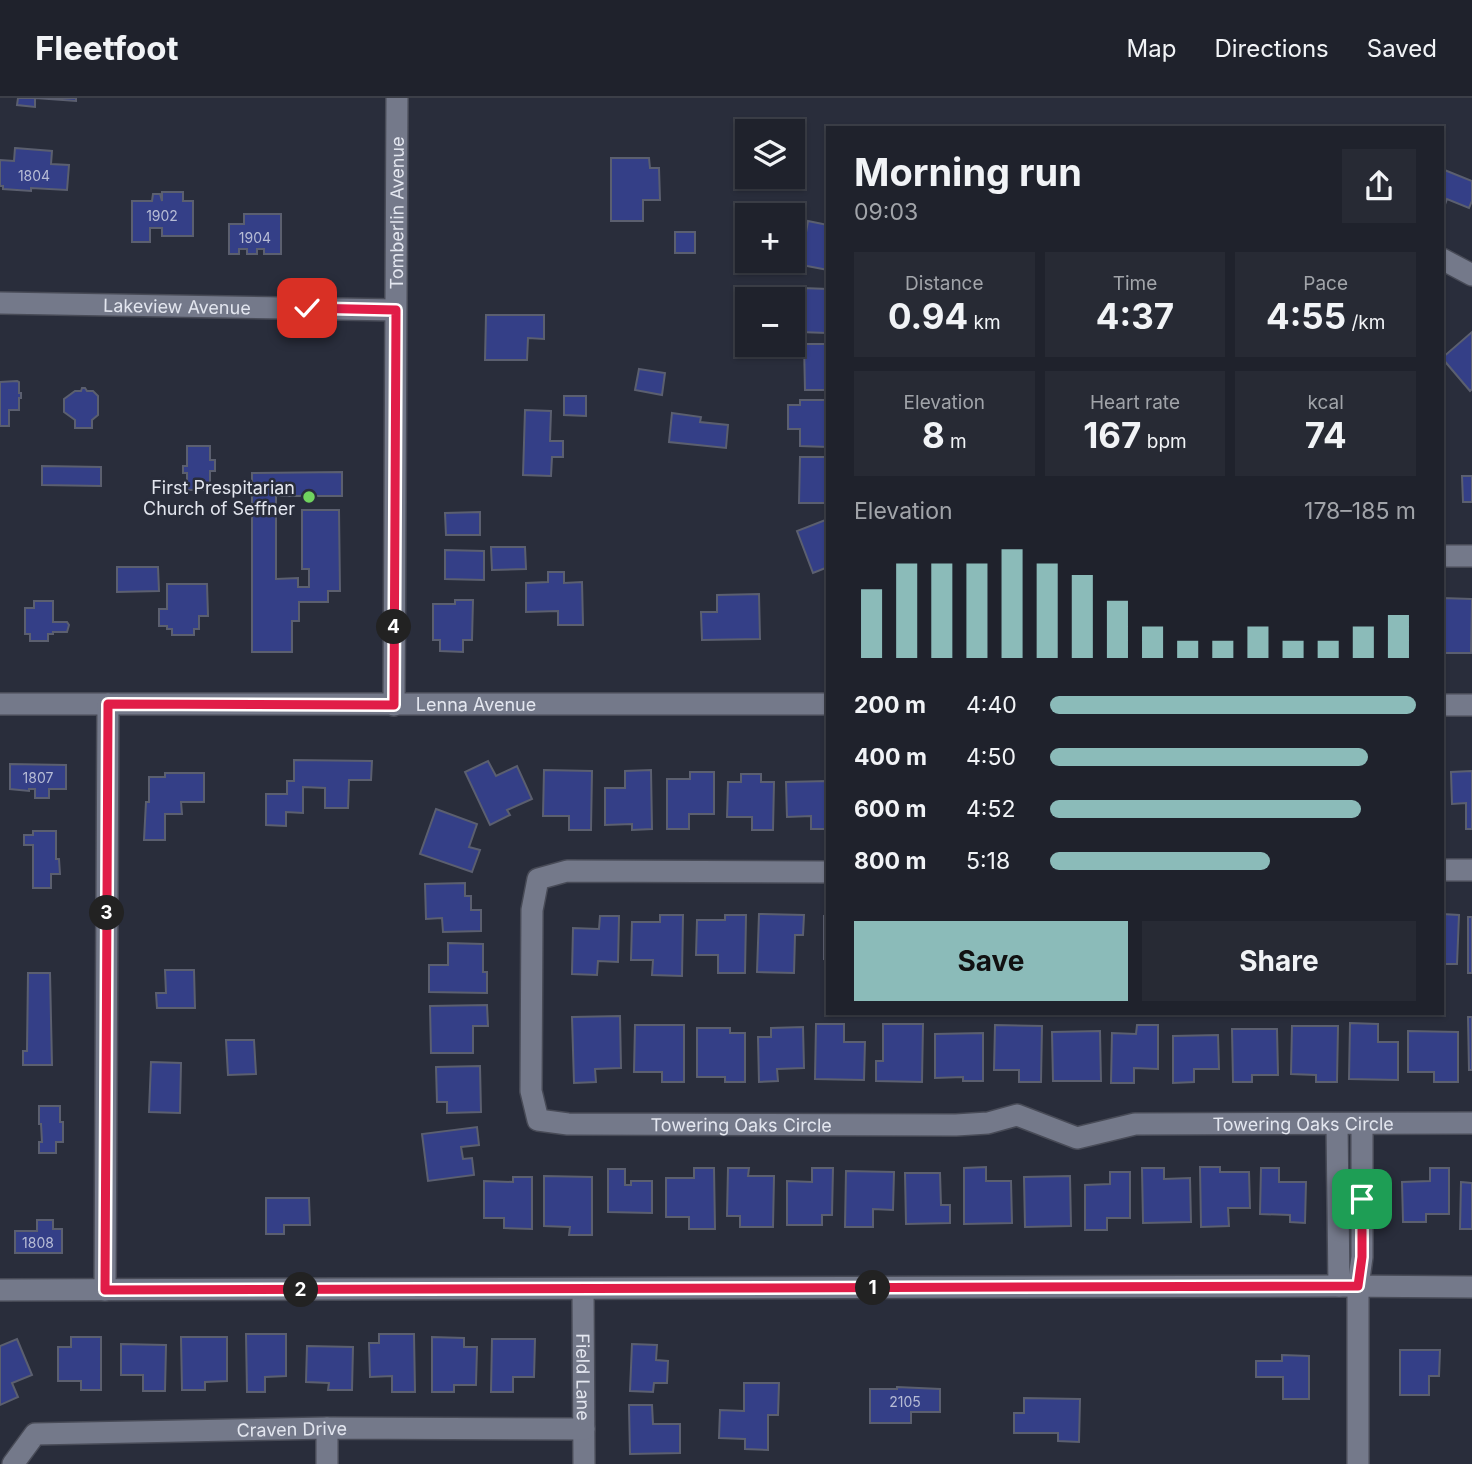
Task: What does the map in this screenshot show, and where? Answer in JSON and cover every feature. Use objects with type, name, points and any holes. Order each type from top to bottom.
[{"type":"street","name":"Tomberlin Avenue","points":[[394,705],[397,98]]},
{"type":"street","points":[[1444,260],[1472,275]]},
{"type":"street","name":"Lakeview Avenue","points":[[0,303],[396,310]]},
{"type":"street","points":[[1444,556],[1472,556]]},
{"type":"street","name":"Lenna Avenue","points":[[0,704],[826,704]]},
{"type":"street","points":[[105,1290],[108,704]]},
{"type":"street","points":[[1444,705],[1472,705]]},
{"type":"street","points":[[1444,870],[1472,870]]},
{"type":"street","name":"Towering Oaks Circle","points":[[826,872],[567,871],[538,879],[531,910],[531,1091],[538,1120],[568,1124],[956,1125],[988,1123],[1017,1115],[1077,1138],[1135,1124],[1472,1123]]},
{"type":"street","points":[[1337,1124],[1358,1464]]},
{"type":"street","points":[[1349,1286],[1362,1257],[1362,1124]]},
{"type":"street","points":[[0,1290],[1472,1287]]},
{"type":"street","name":"Field Lane","points":[[583,1289],[584,1464]]},
{"type":"street","points":[[327,1428],[327,1464]]},
{"type":"street","name":"Craven Drive","points":[[13,1464],[35,1434],[327,1428],[584,1429]]},
{"type":"building","points":[[18,98],[35,98],[35,107],[17,105]]},
{"type":"building","points":[[35,98],[76,98],[76,101]]},
{"type":"building","points":[[15,148],[52,151],[51,164],[69,165],[67,190],[3,189],[3,186],[0,186],[0,160],[14,161]]},
{"type":"building","points":[[611,158],[649,158],[650,168],[659,168],[660,200],[643,200],[643,221],[611,221]]},
{"type":"building","points":[[1444,170],[1472,181],[1472,201],[1469,208],[1447,199],[1444,207]]},
{"type":"building","points":[[162,192],[183,192],[183,201],[193,201],[193,236],[162,236],[162,228],[150,228],[150,242],[132,242],[132,201],[152,201],[153,194],[160,194],[162,201]]},
{"type":"building","points":[[244,214],[281,214],[281,254],[264,254],[264,249],[257,249],[257,254],[247,254],[247,249],[239,249],[239,254],[229,254],[229,224],[244,224]]},
{"type":"building","points":[[808,221],[826,225],[826,270],[805,266]]},
{"type":"building","points":[[675,232],[695,232],[695,253],[675,253]]},
{"type":"building","points":[[805,288],[826,289],[826,333],[805,332]]},
{"type":"building","points":[[486,315],[544,315],[544,339],[528,338],[527,360],[485,360]]},
{"type":"building","points":[[1472,332],[1470,391],[1444,360],[1444,356]]},
{"type":"building","points":[[805,344],[826,344],[826,390],[805,390]]},
{"type":"building","points":[[639,369],[665,373],[662,395],[635,390]]},
{"type":"building","points":[[17,381],[21,393],[19,410],[9,410],[9,426],[0,426],[0,382]]},
{"type":"building","points":[[82,388],[93,391],[98,396],[98,415],[92,420],[92,428],[75,428],[75,420],[64,412],[64,399]]},
{"type":"building","points":[[564,396],[586,396],[586,416],[564,415]]},
{"type":"building","points":[[800,400],[826,400],[826,447],[800,446],[800,429],[788,429],[788,405],[800,405]]},
{"type":"building","points":[[525,410],[551,411],[550,441],[563,441],[563,457],[552,457],[551,476],[523,475]]},
{"type":"building","points":[[672,413],[701,417],[700,422],[728,425],[726,448],[669,442]]},
{"type":"building","points":[[187,446],[210,446],[210,460],[215,460],[215,471],[210,471],[210,490],[187,490],[187,473],[183,473],[183,466],[187,466]]},
{"type":"building","points":[[800,457],[826,457],[826,503],[799,503]]},
{"type":"building","points":[[42,466],[101,467],[101,486],[42,485]]},
{"type":"building","points":[[342,472],[342,496],[276,496],[276,579],[298,578],[298,587],[309,587],[309,569],[302,569],[302,510],[339,510],[340,591],[328,591],[328,602],[299,602],[299,621],[292,621],[292,652],[252,652],[252,473]]},
{"type":"building","points":[[1462,476],[1472,476],[1472,502],[1463,502]]},
{"type":"building","points":[[480,512],[480,535],[446,535],[445,513]]},
{"type":"building","points":[[826,520],[826,568],[813,573],[797,531]]},
{"type":"building","points":[[491,547],[525,547],[526,569],[492,570]]},
{"type":"building","points":[[445,550],[484,551],[484,580],[445,579]]},
{"type":"building","points":[[117,567],[158,567],[159,591],[117,592]]},
{"type":"building","points":[[548,572],[564,572],[564,583],[582,582],[583,625],[558,625],[558,611],[526,612],[526,583],[548,582]]},
{"type":"building","points":[[167,584],[207,584],[208,616],[199,616],[199,629],[194,629],[194,635],[172,635],[172,629],[159,626],[159,609],[167,609]]},
{"type":"building","points":[[759,594],[760,639],[702,640],[701,612],[717,612],[717,595]]},
{"type":"building","points":[[1444,598],[1472,599],[1471,653],[1444,653]]},
{"type":"building","points":[[455,600],[473,600],[472,640],[463,640],[463,652],[440,651],[440,640],[433,640],[433,604],[455,604]]},
{"type":"building","points":[[34,601],[53,601],[53,622],[67,622],[67,632],[48,634],[48,641],[30,641],[30,634],[25,634],[25,608],[34,608]]},
{"type":"building","points":[[294,760],[372,761],[371,780],[349,780],[348,808],[325,808],[325,788],[303,787],[303,813],[286,812],[286,826],[266,825],[266,794],[287,794],[287,781],[294,781]]},
{"type":"building","points":[[488,761],[496,776],[517,766],[532,799],[507,810],[510,815],[490,825],[465,772]]},
{"type":"building","points":[[10,764],[66,765],[66,789],[49,789],[49,798],[35,798],[35,789],[10,789]]},
{"type":"building","points":[[544,770],[592,771],[591,830],[569,830],[569,816],[543,816]]},
{"type":"building","points":[[651,770],[652,829],[632,830],[632,824],[605,825],[605,788],[625,788],[625,771]]},
{"type":"building","points":[[1472,771],[1472,829],[1466,829],[1466,803],[1452,804],[1451,772]]},
{"type":"building","points":[[690,772],[714,772],[714,814],[689,814],[689,829],[667,829],[667,779],[690,779]]},
{"type":"building","points":[[165,773],[204,773],[204,802],[181,802],[182,814],[165,814],[165,840],[144,840],[149,777],[165,777]]},
{"type":"building","points":[[741,774],[761,774],[761,782],[774,782],[773,830],[752,830],[752,817],[727,817],[728,782],[741,782]]},
{"type":"building","points":[[826,781],[826,829],[811,829],[811,816],[787,817],[786,782]]},
{"type":"building","points":[[436,809],[477,824],[469,847],[480,850],[472,872],[420,854]]},
{"type":"building","points":[[33,831],[56,831],[56,859],[59,859],[60,874],[51,874],[51,888],[33,888],[33,845],[24,845],[24,835],[33,835]]},
{"type":"building","points":[[465,883],[465,896],[471,896],[471,910],[481,910],[481,931],[443,932],[442,918],[426,919],[425,884]]},
{"type":"building","points":[[759,914],[804,915],[803,935],[795,935],[794,973],[757,972]]},
{"type":"building","points":[[1444,914],[1459,915],[1457,964],[1444,964]]},
{"type":"building","points":[[660,915],[683,915],[682,976],[652,975],[653,960],[631,960],[632,922],[660,922]]},
{"type":"building","points":[[725,915],[746,915],[745,973],[718,973],[718,955],[696,955],[697,920],[725,920]]},
{"type":"building","points":[[600,916],[619,916],[618,962],[598,961],[597,975],[572,974],[573,928],[599,929]]},
{"type":"building","points":[[824,916],[826,916],[826,959]]},
{"type":"building","points":[[1468,917],[1472,917],[1472,973],[1468,973]]},
{"type":"building","points":[[448,943],[483,944],[483,972],[487,972],[487,993],[429,992],[429,965],[448,965]]},
{"type":"building","points":[[165,970],[194,970],[195,1008],[157,1008],[156,993],[166,993]]},
{"type":"building","points":[[28,973],[50,973],[52,1065],[23,1065],[23,1051],[27,1051]]},
{"type":"building","points":[[487,1005],[488,1026],[473,1026],[473,1053],[431,1053],[430,1006]]},
{"type":"building","points":[[620,1016],[621,1068],[595,1069],[596,1082],[574,1083],[572,1017]]},
{"type":"building","points":[[1468,1017],[1472,1017],[1472,1070],[1469,1070]]},
{"type":"building","points":[[1350,1023],[1378,1024],[1378,1042],[1398,1042],[1398,1080],[1349,1079]]},
{"type":"building","points":[[816,1024],[844,1024],[844,1042],[865,1042],[864,1080],[815,1079]]},
{"type":"building","points":[[883,1024],[923,1024],[922,1082],[876,1081],[876,1061],[883,1061]]},
{"type":"building","points":[[635,1025],[684,1025],[684,1082],[662,1082],[662,1072],[634,1072]]},
{"type":"building","points":[[995,1025],[1042,1026],[1041,1082],[1019,1082],[1019,1070],[994,1070]]},
{"type":"building","points":[[1137,1025],[1158,1025],[1158,1069],[1134,1068],[1134,1083],[1111,1083],[1112,1033],[1136,1034]]},
{"type":"building","points":[[1292,1026],[1338,1026],[1337,1082],[1316,1082],[1316,1075],[1291,1074]]},
{"type":"building","points":[[803,1027],[804,1068],[777,1069],[778,1081],[759,1082],[758,1037],[771,1037],[771,1028]]},
{"type":"building","points":[[697,1028],[730,1028],[730,1033],[745,1033],[745,1082],[725,1082],[725,1077],[697,1077]]},
{"type":"building","points":[[1232,1029],[1277,1029],[1278,1075],[1252,1075],[1252,1082],[1233,1082]]},
{"type":"building","points":[[1100,1031],[1101,1081],[1053,1081],[1052,1032]]},
{"type":"building","points":[[1408,1031],[1458,1032],[1458,1082],[1434,1082],[1434,1072],[1408,1072]]},
{"type":"building","points":[[983,1033],[983,1081],[963,1081],[963,1077],[935,1078],[935,1034]]},
{"type":"building","points":[[1218,1035],[1219,1069],[1194,1069],[1194,1082],[1173,1083],[1173,1036]]},
{"type":"building","points":[[226,1040],[254,1040],[256,1074],[228,1075]]},
{"type":"building","points":[[151,1062],[181,1063],[180,1113],[149,1112]]},
{"type":"building","points":[[480,1066],[481,1112],[447,1113],[447,1102],[437,1102],[436,1067]]},
{"type":"building","points":[[39,1106],[60,1106],[63,1142],[56,1142],[56,1153],[39,1153],[39,1142],[42,1142]]},
{"type":"building","points":[[477,1127],[479,1145],[461,1147],[463,1159],[472,1158],[474,1175],[428,1181],[422,1134]]},
{"type":"building","points":[[986,1167],[986,1181],[1011,1181],[1012,1223],[964,1224],[964,1168]]},
{"type":"building","points":[[1200,1167],[1220,1167],[1220,1172],[1249,1172],[1250,1208],[1228,1208],[1229,1226],[1201,1227]]},
{"type":"building","points":[[694,1168],[714,1168],[715,1229],[689,1229],[689,1217],[666,1217],[666,1178],[694,1178]]},
{"type":"building","points":[[728,1168],[749,1168],[748,1176],[774,1176],[773,1227],[740,1227],[740,1216],[727,1216]]},
{"type":"building","points":[[812,1168],[833,1168],[832,1215],[822,1215],[822,1225],[787,1225],[787,1181],[812,1182]]},
{"type":"building","points":[[1142,1168],[1164,1168],[1164,1179],[1190,1178],[1191,1222],[1143,1223]]},
{"type":"building","points":[[1261,1168],[1279,1168],[1279,1182],[1306,1182],[1305,1223],[1290,1222],[1290,1215],[1260,1214]]},
{"type":"building","points":[[1430,1168],[1449,1168],[1449,1214],[1426,1214],[1426,1222],[1403,1222],[1402,1182],[1430,1181]]},
{"type":"building","points":[[608,1169],[625,1169],[625,1185],[631,1185],[631,1181],[652,1181],[652,1213],[608,1212]]},
{"type":"building","points":[[846,1171],[894,1172],[893,1210],[873,1209],[873,1227],[845,1227]]},
{"type":"building","points":[[1110,1172],[1130,1172],[1130,1218],[1107,1218],[1107,1230],[1085,1230],[1085,1185],[1110,1184]]},
{"type":"building","points":[[905,1173],[940,1173],[941,1205],[950,1205],[950,1223],[906,1224]]},
{"type":"building","points":[[544,1176],[592,1177],[592,1235],[569,1235],[570,1227],[544,1226]]},
{"type":"building","points":[[1070,1176],[1071,1226],[1025,1227],[1024,1177]]},
{"type":"building","points":[[513,1177],[532,1177],[532,1229],[504,1228],[504,1218],[484,1218],[484,1181],[513,1182]]},
{"type":"building","points":[[1461,1182],[1472,1183],[1472,1229],[1460,1229]]},
{"type":"building","points":[[266,1198],[309,1198],[310,1225],[284,1225],[284,1234],[266,1234]]},
{"type":"building","points":[[37,1220],[53,1220],[53,1229],[62,1229],[62,1253],[15,1253],[15,1231],[37,1231]]},
{"type":"building","points":[[246,1334],[286,1334],[286,1376],[265,1377],[265,1392],[247,1392]]},
{"type":"building","points":[[379,1334],[414,1334],[415,1392],[392,1392],[392,1376],[370,1377],[369,1343],[379,1343]]},
{"type":"building","points":[[71,1337],[101,1337],[101,1390],[81,1390],[81,1381],[58,1381],[58,1347],[71,1347]]},
{"type":"building","points":[[181,1337],[227,1337],[227,1381],[205,1382],[205,1390],[182,1390]]},
{"type":"building","points":[[432,1337],[464,1338],[464,1347],[477,1347],[476,1385],[454,1385],[454,1392],[432,1392]]},
{"type":"building","points":[[17,1339],[32,1375],[12,1383],[18,1397],[0,1405],[0,1346]]},
{"type":"building","points":[[492,1339],[535,1339],[534,1377],[513,1377],[513,1392],[491,1392]]},
{"type":"building","points":[[121,1344],[166,1345],[165,1391],[143,1391],[143,1375],[121,1375]]},
{"type":"building","points":[[632,1344],[657,1345],[656,1360],[668,1361],[667,1383],[654,1383],[653,1392],[630,1391]]},
{"type":"building","points":[[307,1346],[353,1347],[352,1390],[328,1390],[329,1383],[306,1382]]},
{"type":"building","points":[[1400,1350],[1440,1350],[1439,1376],[1429,1376],[1429,1395],[1400,1395]]},
{"type":"building","points":[[1282,1355],[1309,1356],[1309,1399],[1283,1399],[1283,1377],[1256,1377],[1256,1361],[1282,1361]]},
{"type":"building","points":[[744,1383],[779,1383],[778,1415],[768,1415],[768,1450],[745,1449],[745,1439],[719,1438],[720,1410],[744,1411]]},
{"type":"building","points":[[870,1389],[940,1389],[940,1412],[911,1412],[911,1423],[870,1423]]},
{"type":"building","points":[[1024,1398],[1080,1399],[1079,1442],[1058,1441],[1058,1433],[1014,1433],[1014,1413],[1024,1413]]},
{"type":"building","points":[[629,1405],[652,1405],[653,1424],[680,1424],[680,1453],[630,1454]]},
{"type":"place","name":"First Prespitarian Church of Seffner","points":[[309,497]]},
{"type":"route","points":[[307,308],[396,310],[394,705],[108,704],[105,1290],[1358,1286],[1362,1257],[1362,1199]]}]
